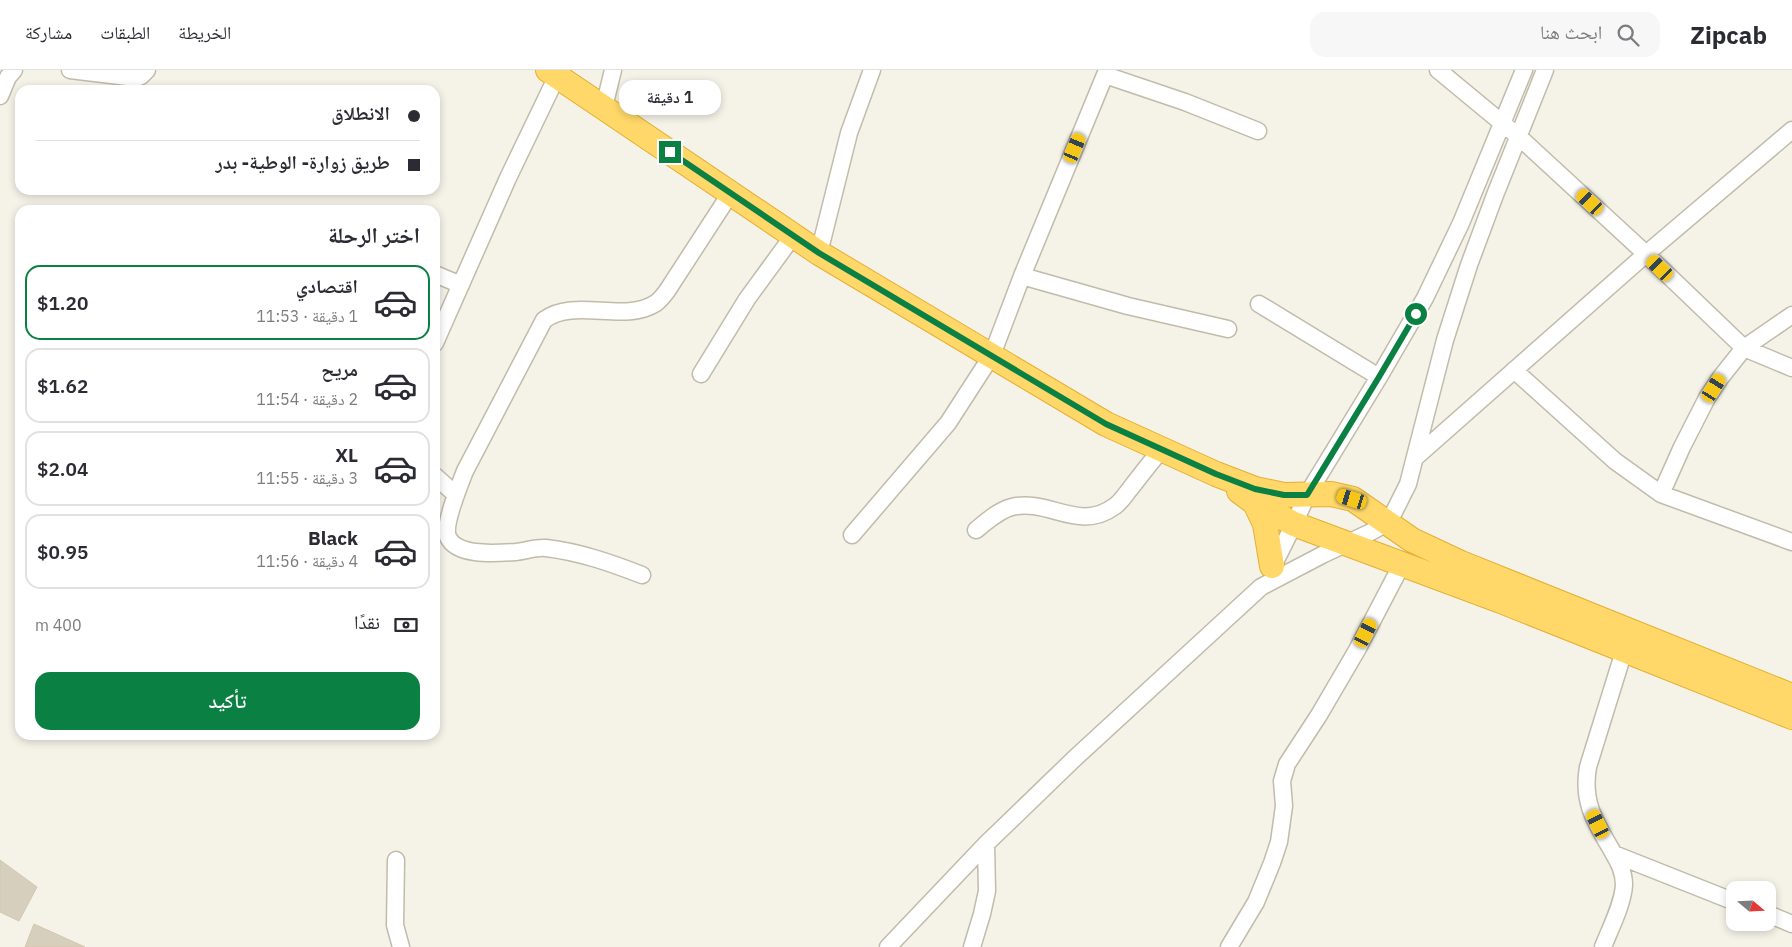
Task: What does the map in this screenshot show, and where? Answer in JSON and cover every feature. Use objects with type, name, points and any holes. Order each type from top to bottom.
[{"type":"highway","points":[[552,73],[819,253],[1106,424],[1216,474],[1255,489],[1284,495],[1331,494],[1352,499],[1412,540],[1461,563],[1791,699]]},
{"type":"highway","points":[[1216,474],[1255,503],[1294,524],[1501,601],[1624,651],[1791,699]]},
{"type":"highway","points":[[1255,503],[1265,524],[1272,566]]},
{"type":"street","points":[[0,96],[8,77],[14,70]]},
{"type":"street","points":[[70,70],[136,78],[142,76],[147,70]]},
{"type":"street","points":[[604,108],[614,70]]},
{"type":"street","points":[[819,253],[849,133],[872,70]]},
{"type":"street","points":[[1438,70],[1519,137],[1646,254],[1744,348],[1792,368]]},
{"type":"street","points":[[1261,587],[1307,495],[1425,298],[1444,259],[1524,70]]},
{"type":"street","points":[[888,947],[986,844],[1081,753],[1261,587],[1387,522],[1402,499],[1416,457],[1445,340],[1466,274],[1545,70]]},
{"type":"street","points":[[852,535],[948,423],[992,355],[1022,276],[1106,72],[1258,131]]},
{"type":"street","points":[[440,332],[552,73]]},
{"type":"street","points":[[1416,457],[1646,254],[1792,130]]},
{"type":"street","points":[[642,575],[595,558],[544,548],[516,552],[475,552],[457,547],[452,543],[447,535],[447,526],[455,494],[482,437],[544,320],[558,312],[633,310],[646,308],[658,302],[667,292],[730,194]]},
{"type":"street","points":[[701,374],[747,300],[793,236]]},
{"type":"street","points":[[440,276],[461,285]]},
{"type":"street","points":[[1022,276],[1128,306],[1228,329]]},
{"type":"street","points":[[1258,304],[1379,377]]},
{"type":"street","points":[[1660,494],[1682,447],[1721,377],[1744,348],[1792,315]]},
{"type":"street","points":[[1514,370],[1615,461],[1660,494],[1792,542]]},
{"type":"street","points":[[976,530],[1011,507],[1028,506],[1073,517],[1089,518],[1102,514],[1117,506],[1161,450]]},
{"type":"street","points":[[440,480],[455,494]]},
{"type":"street","points":[[1230,947],[1256,902],[1279,842],[1284,806],[1282,781],[1287,764],[1358,650],[1402,564]]},
{"type":"street","points":[[1603,947],[1624,886],[1623,871],[1592,813],[1586,797],[1585,784],[1588,767],[1624,651]]},
{"type":"street","points":[[972,947],[987,891],[986,844]]},
{"type":"street","points":[[1614,854],[1726,898]]},
{"type":"street","points":[[396,860],[395,925],[401,947]]},
{"type":"street","points":[[1776,917],[1792,924]]},
{"type":"building","points":[[0,860],[37,887],[19,921],[0,912]]},
{"type":"building","points":[[34,924],[85,947],[25,947]]},
{"type":"route","points":[[670,152],[819,253],[1106,424],[1216,474],[1274,494],[1307,495],[1416,314]]}]
